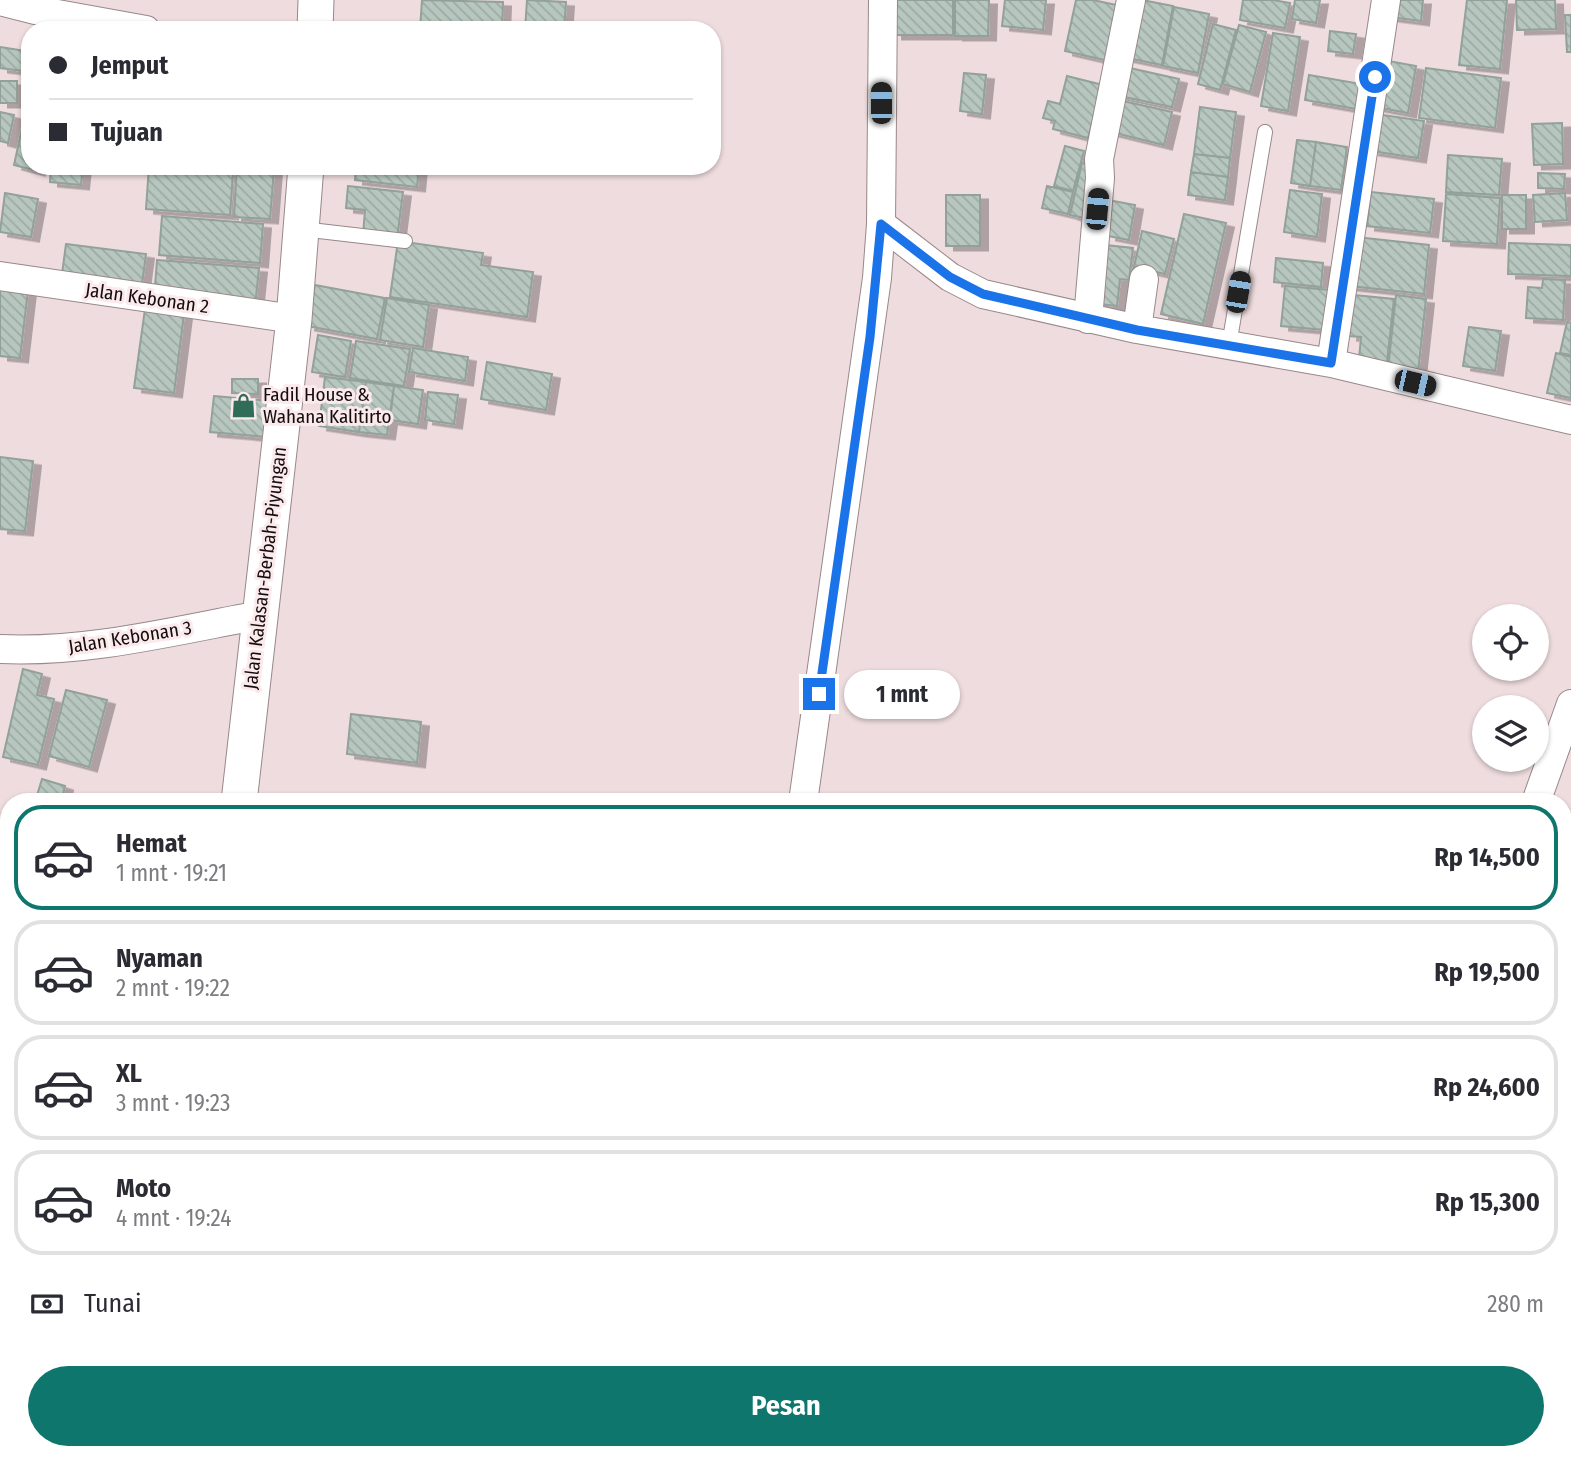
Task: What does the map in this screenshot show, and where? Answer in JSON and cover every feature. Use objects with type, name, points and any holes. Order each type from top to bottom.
[{"type":"street","points":[[315,21],[316,0]]},
{"type":"street","points":[[804,793],[870,337],[881,224],[883,0]]},
{"type":"street","points":[[1088,319],[1100,178],[1099,159],[1131,0]]},
{"type":"street","points":[[1331,363],[1386,0]]},
{"type":"street","points":[[0,1],[96,21]]},
{"type":"street","name":"Jalan Kalasan-Berbah-Piyungan","points":[[240,793],[294,319],[305,175]]},
{"type":"street","points":[[881,224],[950,277],[983,294],[1137,330],[1331,363],[1571,420]]},
{"type":"street","name":"Jalan Kebonan 2","points":[[0,276],[294,319]]},
{"type":"street","points":[[1137,330],[1144,279]]},
{"type":"street","name":"Jalan Kebonan 3","points":[[0,649],[40,651],[124,641],[260,615]]},
{"type":"street","points":[[1539,793],[1571,704]]},
{"type":"lane","points":[[1229,345],[1265,132]]},
{"type":"lane","points":[[301,228],[405,241]]},
{"type":"building","points":[[422,0],[503,2],[502,21],[421,21]]},
{"type":"building","points":[[527,0],[566,2],[565,21],[526,21]]},
{"type":"building","points":[[894,0],[953,0],[953,35],[894,35]]},
{"type":"building","points":[[955,0],[989,0],[988,36],[955,36]]},
{"type":"building","points":[[1005,0],[1046,0],[1043,30],[1002,26]]},
{"type":"building","points":[[1076,0],[1093,0],[1121,6],[1109,61],[1065,51]]},
{"type":"building","points":[[1142,0],[1173,6],[1162,65],[1123,57]]},
{"type":"building","points":[[1243,0],[1290,3],[1285,28],[1240,20]]},
{"type":"building","points":[[1295,0],[1320,0],[1316,23],[1292,19]]},
{"type":"building","points":[[1392,0],[1423,0],[1421,21],[1390,17]]},
{"type":"building","points":[[1467,0],[1507,0],[1500,69],[1459,65]]},
{"type":"building","points":[[1516,0],[1555,0],[1556,29],[1517,30]]},
{"type":"building","points":[[1174,7],[1209,14],[1198,73],[1163,66]]},
{"type":"building","points":[[1565,15],[1571,15],[1571,52],[1567,52]]},
{"type":"building","points":[[1213,24],[1236,30],[1220,90],[1198,84]]},
{"type":"building","points":[[1239,25],[1266,32],[1250,92],[1223,84]]},
{"type":"building","points":[[1330,31],[1356,34],[1353,54],[1328,51]]},
{"type":"building","points":[[1273,33],[1300,37],[1288,111],[1261,106]]},
{"type":"building","points":[[0,47],[21,50],[21,71],[0,68]]},
{"type":"building","points":[[1383,60],[1416,66],[1408,113],[1376,107]]},
{"type":"building","points":[[1121,66],[1179,79],[1172,107],[1115,95]]},
{"type":"building","points":[[1426,68],[1501,78],[1495,128],[1419,118]]},
{"type":"building","points":[[964,73],[986,75],[982,114],[960,111]]},
{"type":"building","points":[[1309,75],[1361,84],[1357,109],[1305,100]]},
{"type":"building","points":[[1067,76],[1103,85],[1088,138],[1053,129],[1055,121],[1043,118],[1048,101],[1060,104]]},
{"type":"building","points":[[0,81],[17,81],[17,103],[0,103]]},
{"type":"building","points":[[1114,99],[1172,112],[1164,145],[1107,131]]},
{"type":"building","points":[[1200,107],[1236,112],[1230,158],[1194,154]]},
{"type":"building","points":[[0,112],[14,115],[8,143],[0,141]]},
{"type":"building","points":[[1376,114],[1424,121],[1418,158],[1371,151]]},
{"type":"building","points":[[1562,123],[1563,164],[1534,165],[1532,124]]},
{"type":"building","points":[[21,133],[21,167],[14,165]]},
{"type":"building","points":[[1297,140],[1316,142],[1310,186],[1291,183]]},
{"type":"building","points":[[1316,142],[1347,147],[1341,190],[1310,186]]},
{"type":"building","points":[[1065,146],[1084,151],[1073,191],[1054,186]]},
{"type":"building","points":[[1194,154],[1230,158],[1228,177],[1191,172]]},
{"type":"building","points":[[1448,155],[1502,159],[1499,195],[1446,192]]},
{"type":"building","points":[[1082,163],[1097,167],[1094,220],[1070,215]]},
{"type":"building","points":[[1191,172],[1228,177],[1225,200],[1188,195]]},
{"type":"building","points":[[1538,173],[1565,174],[1564,189],[1538,188]]},
{"type":"building","points":[[50,175],[82,175],[81,185],[50,182]]},
{"type":"building","points":[[148,175],[233,175],[230,215],[146,209]]},
{"type":"building","points":[[236,175],[274,175],[270,219],[234,217]]},
{"type":"building","points":[[355,175],[418,175],[417,187],[355,180]]},
{"type":"building","points":[[348,186],[403,192],[397,239],[363,235],[365,210],[346,208]]},
{"type":"building","points":[[1047,186],[1073,192],[1068,214],[1042,208]]},
{"type":"building","points":[[1290,190],[1322,194],[1317,237],[1284,232]]},
{"type":"building","points":[[1371,192],[1434,199],[1430,233],[1367,226]]},
{"type":"building","points":[[5,193],[38,199],[31,237],[0,232]]},
{"type":"building","points":[[1565,193],[1567,220],[1535,222],[1533,195]]},
{"type":"building","points":[[1446,194],[1500,198],[1497,244],[1443,241]]},
{"type":"building","points":[[946,195],[980,195],[980,246],[946,246]]},
{"type":"building","points":[[1502,195],[1526,195],[1526,229],[1502,229]]},
{"type":"building","points":[[1103,199],[1135,205],[1129,240],[1108,236],[1110,225],[1098,223]]},
{"type":"building","points":[[1184,214],[1226,223],[1203,324],[1161,314]]},
{"type":"building","points":[[162,216],[263,224],[260,263],[159,255]]},
{"type":"building","points":[[1142,231],[1174,239],[1165,274],[1134,267]]},
{"type":"building","points":[[1356,237],[1429,245],[1424,294],[1350,286]]},
{"type":"building","points":[[398,241],[483,253],[481,265],[533,272],[527,317],[390,297]]},
{"type":"building","points":[[1509,243],[1571,245],[1571,276],[1508,274]]},
{"type":"building","points":[[66,244],[146,254],[142,284],[62,274]]},
{"type":"building","points":[[1096,244],[1133,248],[1129,280],[1120,279],[1117,306],[1090,303]]},
{"type":"building","points":[[1276,258],[1323,263],[1321,287],[1274,282]]},
{"type":"building","points":[[157,260],[259,268],[255,307],[154,299]]},
{"type":"building","points":[[1543,279],[1565,280],[1563,320],[1526,318],[1528,287],[1542,288]]},
{"type":"building","points":[[315,285],[385,298],[377,339],[307,326]]},
{"type":"building","points":[[1285,286],[1330,290],[1325,330],[1281,326]]},
{"type":"building","points":[[0,287],[28,290],[20,358],[0,356]]},
{"type":"building","points":[[1354,295],[1394,299],[1387,362],[1359,359],[1361,337],[1349,336]]},
{"type":"building","points":[[1396,295],[1426,299],[1418,372],[1388,369]]},
{"type":"building","points":[[387,298],[429,305],[423,347],[380,340]]},
{"type":"building","points":[[145,309],[184,314],[174,393],[134,388]]},
{"type":"building","points":[[1567,322],[1571,323],[1571,355],[1560,353]]},
{"type":"building","points":[[1469,327],[1501,331],[1495,371],[1463,366]]},
{"type":"building","points":[[318,335],[351,341],[345,377],[312,372]]},
{"type":"building","points":[[356,341],[410,349],[404,386],[350,378]]},
{"type":"building","points":[[413,348],[468,357],[465,381],[409,372]]},
{"type":"building","points":[[1556,353],[1571,357],[1571,398],[1547,393]]},
{"type":"building","points":[[487,362],[552,374],[546,410],[481,399]]},
{"type":"building","points":[[325,377],[366,382],[359,432],[319,426]]},
{"type":"building","points":[[232,379],[258,379],[258,394],[232,393]]},
{"type":"building","points":[[366,382],[394,386],[387,435],[359,432]]},
{"type":"building","points":[[394,386],[423,390],[418,424],[390,420]]},
{"type":"building","points":[[428,392],[458,395],[454,424],[425,420]]},
{"type":"building","points":[[214,396],[269,401],[266,437],[210,432]]},
{"type":"building","points":[[0,457],[33,461],[25,531],[0,529]]},
{"type":"building","points":[[23,669],[42,674],[37,695],[54,699],[38,765],[3,757]]},
{"type":"building","points":[[66,690],[107,700],[89,767],[49,756]]},
{"type":"building","points":[[351,714],[421,722],[417,763],[347,754]]},
{"type":"building","points":[[42,779],[65,786],[63,793],[38,793]]},
{"type":"place","name":"Fadil House & Wahana Kalitirto","points":[[243,405]]},
{"type":"route","points":[[819,694],[870,337],[881,224],[950,277],[983,294],[1137,330],[1331,363],[1375,77]]}]
